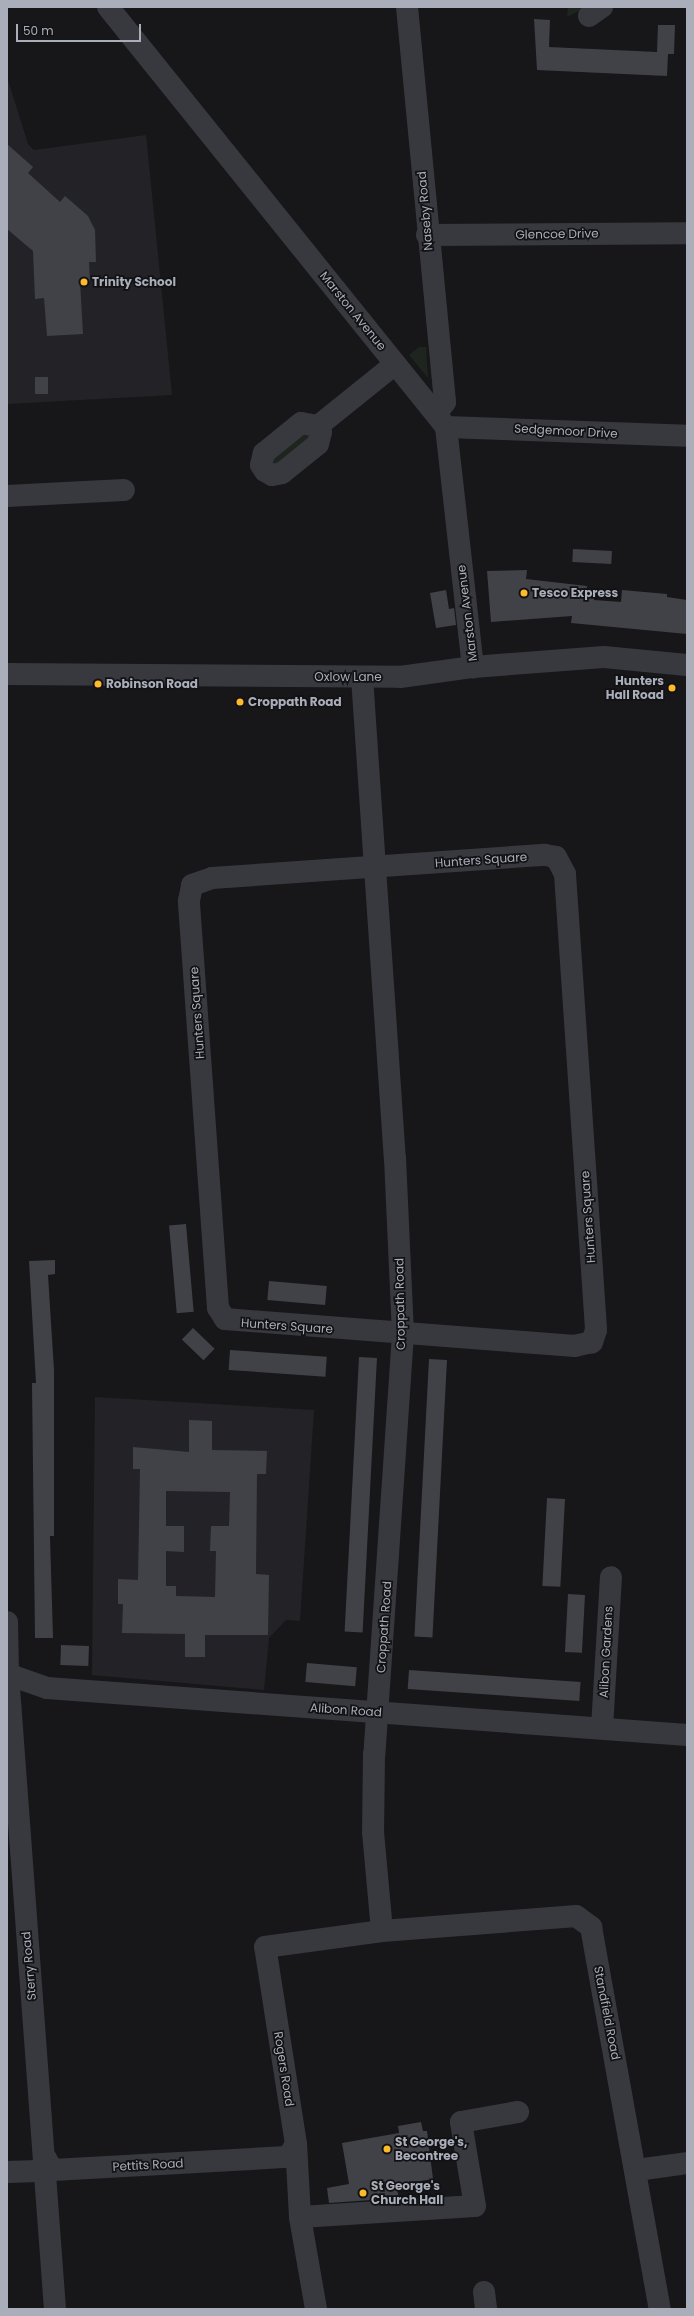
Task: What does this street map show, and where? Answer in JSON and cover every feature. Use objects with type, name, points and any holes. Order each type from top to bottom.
[{"type":"street","name":"Marston Avenue","points":[[108,7],[395,364],[442,420],[473,667]]},
{"type":"street","name":"Naseby Road","points":[[407,7],[427,235],[445,402],[442,420]]},
{"type":"street","name":"Glencoe Drive","points":[[427,235],[687,233]]},
{"type":"street","points":[[318,426],[395,364]]},
{"type":"street","name":"Sedgemoor Drive","points":[[442,420],[687,436]]},
{"type":"street","points":[[7,496],[124,490]]},
{"type":"street","name":"Oxlow Lane","points":[[7,674],[400,677],[473,667],[604,657],[687,665]]},
{"type":"street","name":"Croppath Road","points":[[362,677],[403,1334],[378,1712],[374,1832],[382,1931]]},
{"type":"street","name":"Hunters Square","points":[[545,855],[556,857],[562,862],[596,1330],[592,1342],[575,1346],[233,1322],[220,1315],[189,901],[192,885],[199,880],[374,868],[545,855]]},
{"type":"street","name":"Alibon Gardens","points":[[602,1728],[611,1577]]},
{"type":"street","name":"Sterry Road","points":[[7,1622],[7,1674],[16,1902],[46,2159],[55,2309]]},
{"type":"street","name":"Alibon Road","points":[[7,1674],[47,1688],[687,1735]]},
{"type":"street","name":"Standfield Road","points":[[382,1931],[576,1916],[591,1927],[637,2170],[660,2309]]},
{"type":"street","name":"Rogers Road","points":[[316,2309],[300,2217],[296,2144],[265,1947],[382,1931]]},
{"type":"street","points":[[300,2217],[475,2206],[461,2122],[518,2112]]},
{"type":"street","name":"Pettits Road","points":[[46,2159],[53,2170],[272,2158],[288,2157],[296,2144]]},
{"type":"street","points":[[7,2172],[39,2171],[46,2159]]},
{"type":"street","points":[[637,2170],[687,2163]]},
{"type":"shaded area","points":[[568,7],[587,7],[567,17]]},
{"type":"shaded area","name":"Trinity School","points":[[7,77],[28,144],[34,150],[146,135],[172,395],[7,404]]},
{"type":"shaded area","points":[[419,347],[426,347],[428,378],[409,355]]},
{"type":"shaded area","points":[[303,430],[314,433],[276,469],[269,458]]},
{"type":"shaded area","points":[[95,1397],[314,1410],[300,1621],[286,1620],[269,1638],[264,1690],[92,1675]]},
{"type":"building","points":[[534,19],[550,20],[549,47],[657,52],[658,25],[675,25],[674,54],[668,54],[667,76],[537,70]]},
{"type":"building","points":[[7,144],[33,167],[28,173],[60,202],[65,196],[88,216],[95,230],[96,262],[89,262],[90,281],[80,281],[83,334],[47,336],[44,298],[35,299],[33,251],[7,229]]},
{"type":"building","points":[[35,377],[48,377],[48,394],[35,394]]},
{"type":"building","points":[[573,549],[612,551],[611,564],[572,562]]},
{"type":"building","points":[[527,570],[526,579],[587,586],[586,595],[594,595],[594,600],[621,602],[622,590],[667,594],[667,597],[687,600],[687,634],[571,623],[572,616],[491,622],[487,571]]},
{"type":"building","points":[[446,590],[449,609],[454,608],[456,625],[436,628],[430,593]]},
{"type":"building","points":[[186,1224],[194,1312],[177,1313],[169,1225]]},
{"type":"building","points":[[55,1260],[55,1274],[48,1275],[54,1370],[54,1536],[50,1536],[53,1638],[35,1638],[32,1383],[36,1383],[29,1261]]},
{"type":"building","points":[[269,1281],[327,1286],[325,1305],[267,1300]]},
{"type":"building","points":[[193,1328],[215,1349],[203,1360],[182,1340]]},
{"type":"building","points":[[230,1350],[327,1357],[325,1377],[229,1370]]},
{"type":"building","points":[[359,1357],[377,1358],[363,1633],[345,1632]]},
{"type":"building","points":[[429,1359],[447,1360],[432,1638],[414,1637]]},
{"type":"building","points":[[189,1420],[212,1421],[212,1450],[267,1451],[266,1474],[257,1474],[256,1574],[269,1575],[268,1635],[205,1635],[205,1657],[185,1657],[185,1634],[122,1633],[123,1604],[118,1604],[118,1579],[138,1580],[140,1469],[133,1469],[133,1447],[189,1452]],"holes":[[[166,1491],[230,1492],[229,1526],[211,1526],[210,1551],[216,1551],[215,1597],[176,1596],[176,1586],[166,1586],[166,1551],[184,1552],[184,1526],[166,1526]]]},
{"type":"building","points":[[547,1498],[565,1499],[560,1587],[542,1586]]},
{"type":"building","points":[[568,1594],[585,1595],[582,1653],[565,1652]]},
{"type":"building","points":[[61,1645],[89,1646],[88,1666],[60,1665]]},
{"type":"building","points":[[307,1663],[357,1667],[355,1686],[305,1682]]},
{"type":"building","points":[[409,1670],[581,1682],[579,1701],[408,1689]]},
{"type":"building","points":[[421,2122],[423,2131],[427,2131],[433,2179],[396,2185],[399,2198],[329,2203],[327,2188],[349,2184],[342,2143],[399,2133],[398,2126]]},
{"type":"place","name":"Trinity School","points":[[84,282]]},
{"type":"place","name":"Tesco Express","points":[[524,593]]},
{"type":"place","name":"Robinson Road","points":[[98,684]]},
{"type":"place","name":"Hunters Hall Road","points":[[672,688]]},
{"type":"place","name":"Croppath Road","points":[[240,702]]},
{"type":"place","name":"St George's, Becontree","points":[[387,2149]]},
{"type":"place","name":"St George's Church Hall","points":[[363,2193]]}]
